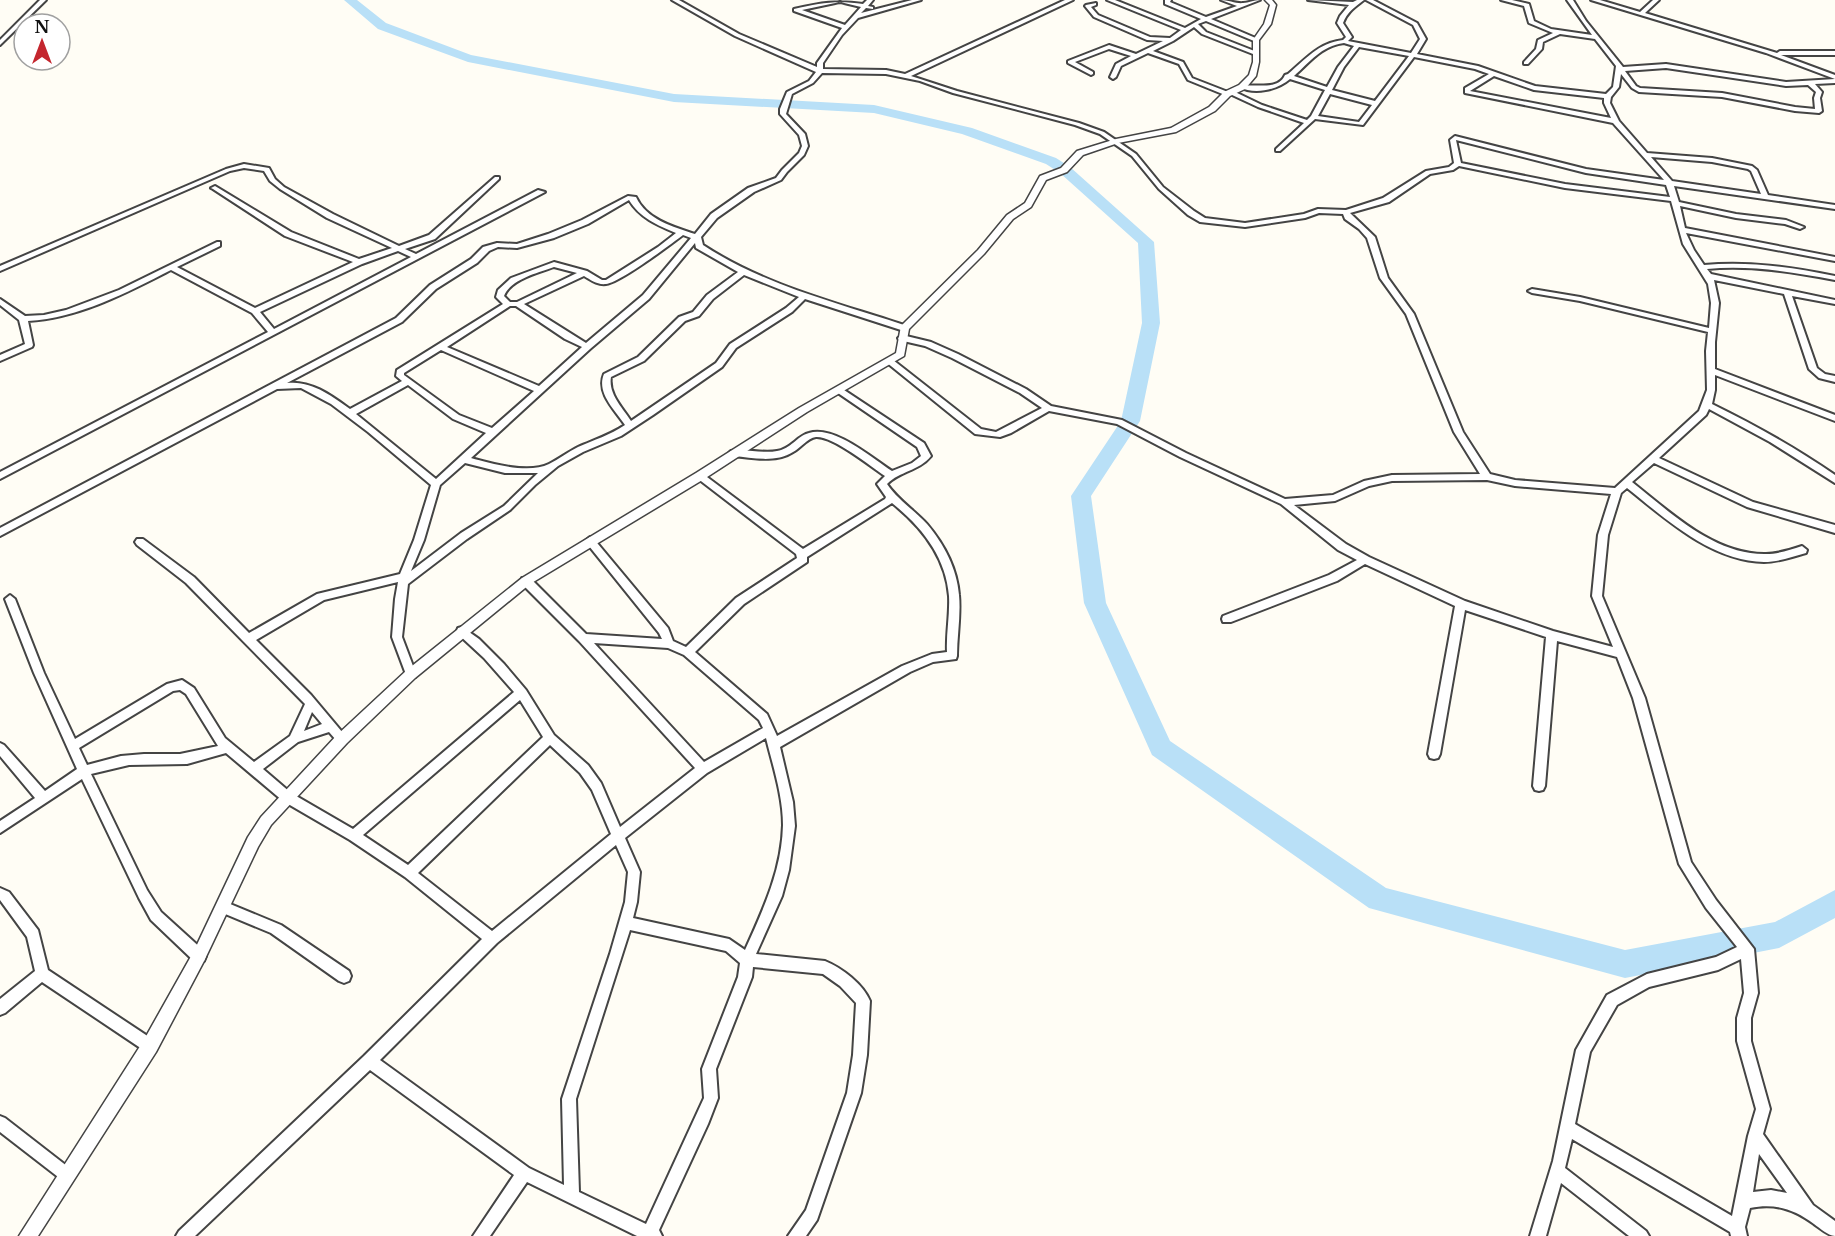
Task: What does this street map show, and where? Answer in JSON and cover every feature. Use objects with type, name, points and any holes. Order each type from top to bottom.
[{"type":"street","points":[[0,43],[43,0]]},
{"type":"street","points":[[675,0],[754,44],[820,71],[886,72],[906,76],[1102,133],[1134,155],[1161,188],[1203,220],[1245,225],[1305,216],[1318,211],[1346,212],[1386,200],[1428,172],[1450,168],[1458,164],[1565,186],[1674,201],[1736,216],[1786,222],[1800,227]]},
{"type":"street","points":[[846,27],[796,10],[841,0],[868,4],[883,10]]},
{"type":"street","points":[[858,16],[918,0]]},
{"type":"street","points":[[906,76],[1070,0]]},
{"type":"street","points":[[1110,0],[1185,30]]},
{"type":"street","points":[[1224,0],[1241,5]]},
{"type":"street","points":[[1113,77],[1116,67],[1172,40],[1194,24],[1257,0]]},
{"type":"street","points":[[1242,87],[1255,70],[1256,40],[1262,35],[1272,14],[1273,6],[1268,0]]},
{"type":"street","points":[[1311,0],[1353,4]]},
{"type":"street","points":[[1346,40],[1349,37],[1340,23],[1353,4],[1361,0]]},
{"type":"street","points":[[1148,51],[1181,63],[1190,79],[1260,106],[1311,119],[1360,124],[1377,105],[1424,39],[1415,24],[1369,0]]},
{"type":"street","points":[[1504,0],[1527,5],[1531,22],[1542,29],[1598,38]]},
{"type":"street","points":[[1570,0],[1584,22],[1634,87],[1639,90],[1722,95],[1795,109],[1819,111],[1817,98],[1819,92],[1810,84]]},
{"type":"street","points":[[1594,0],[1610,2],[1768,52],[1835,79]]},
{"type":"street","points":[[1642,13],[1656,0]]},
{"type":"street","points":[[1166,1],[1256,40]]},
{"type":"street","points":[[1094,3],[1088,6],[1094,15],[1149,39],[1172,40]]},
{"type":"street","points":[[411,674],[396,630],[404,580],[436,484],[587,347],[646,297],[698,238],[714,216],[751,190],[779,179],[802,154],[805,139],[783,114],[789,93],[811,82],[820,71],[820,63],[846,27],[868,4]]},
{"type":"street","points":[[1194,24],[1204,33],[1255,53]]},
{"type":"street","points":[[1526,63],[1539,49],[1540,41],[1558,32]]},
{"type":"street","points":[[1149,39],[1156,47]]},
{"type":"street","points":[[28,1236],[150,1046],[199,957],[253,842],[266,821],[342,739],[411,674],[526,581],[700,476],[803,410],[841,391],[901,354],[903,333],[981,252],[1010,217],[1029,205],[1040,181],[1064,170],[1080,153],[1116,141],[1173,130],[1212,109],[1229,93],[1242,87],[1272,87],[1307,58],[1330,44],[1346,40],[1358,45],[1461,63],[1534,88],[1607,96]]},
{"type":"street","points":[[1278,150],[1297,135],[1311,119],[1341,67],[1358,45]]},
{"type":"street","points":[[1090,73],[1070,62],[1109,47],[1136,56]]},
{"type":"street","points":[[1768,52],[1835,53]]},
{"type":"street","points":[[1620,68],[1666,66],[1762,82],[1810,84],[1835,79]]},
{"type":"street","points":[[1567,1128],[1738,1232],[1755,1136],[1763,1109],[1744,1041],[1744,1018],[1751,993],[1747,949],[1711,904],[1684,864],[1639,698],[1597,596],[1604,535],[1617,491],[1703,413],[1708,405],[1713,371],[1710,353],[1712,331],[1717,314],[1706,272],[1689,250],[1670,184],[1648,155],[1615,121],[1606,101],[1607,96],[1616,86],[1620,68]]},
{"type":"street","points":[[1494,73],[1467,89],[1467,92],[1615,121]]},
{"type":"street","points":[[1287,76],[1377,105]]},
{"type":"street","points":[[1458,164],[1455,138],[1586,171],[1835,207]]},
{"type":"street","points":[[1648,155],[1712,160],[1750,167],[1754,170],[1765,196]]},
{"type":"street","points":[[0,269],[228,170],[244,166],[267,169],[272,180],[282,188],[330,216],[415,256]]},
{"type":"street","points":[[415,256],[432,237],[496,178]]},
{"type":"street","points":[[215,188],[288,234],[317,243],[359,262]]},
{"type":"street","points":[[0,476],[415,256],[541,192]]},
{"type":"street","points":[[0,532],[399,320],[433,287],[474,261],[479,254],[492,246],[517,246],[551,236],[585,222],[628,198],[633,199],[633,204],[640,212],[698,238]]},
{"type":"street","points":[[1346,212],[1348,217],[1371,237],[1384,278],[1410,314],[1459,432],[1487,477]]},
{"type":"street","points":[[1682,230],[1835,259]]},
{"type":"street","points":[[587,347],[500,297],[501,292],[506,286],[548,266],[559,264],[584,273],[600,282],[608,282],[661,249],[682,232]]},
{"type":"street","points":[[255,311],[359,262],[432,237]]},
{"type":"street","points":[[698,238],[699,246],[710,253],[772,285],[903,333],[955,356],[1023,391],[1048,408],[1119,422],[1182,455],[1284,502],[1342,547],[1461,604],[1552,635],[1621,654]]},
{"type":"street","points":[[0,302],[23,319],[39,319],[77,309],[217,244]]},
{"type":"street","points":[[1706,272],[1727,264],[1770,265],[1835,278]]},
{"type":"street","points":[[171,267],[255,311],[272,332]]},
{"type":"street","points":[[630,426],[606,390],[607,376],[641,359],[682,319],[696,314],[710,297],[745,271]]},
{"type":"street","points":[[1706,272],[1835,303]]},
{"type":"street","points":[[492,432],[456,417],[400,376],[400,372],[513,304],[584,273]]},
{"type":"street","points":[[1532,291],[1580,299],[1712,331]]},
{"type":"street","points":[[1787,292],[1813,369],[1822,376],[1835,379]]},
{"type":"street","points":[[248,639],[321,597],[404,580],[507,508],[550,468],[580,450],[599,444],[630,426],[719,365],[733,346],[789,309],[804,296]]},
{"type":"street","points":[[0,358],[29,345],[23,319]]},
{"type":"street","points":[[441,347],[540,390]]},
{"type":"street","points":[[890,362],[978,432],[997,435],[1008,432],[1048,408]]},
{"type":"street","points":[[1713,371],[1835,418]]},
{"type":"street","points":[[349,414],[409,381]]},
{"type":"street","points":[[273,388],[303,386],[320,394],[349,414],[436,484]]},
{"type":"street","points":[[774,744],[906,669],[932,658],[952,656],[954,594],[943,556],[935,540],[891,497],[882,484],[889,474],[922,461],[926,456],[925,451],[921,445],[841,391]]},
{"type":"street","points":[[1708,405],[1802,456],[1835,480]]},
{"type":"street","points":[[734,453],[779,454],[788,451],[808,436],[820,434],[832,438],[889,474]]},
{"type":"street","points":[[464,459],[511,471],[527,472],[550,468]]},
{"type":"street","points":[[1654,459],[1750,505],[1835,529]]},
{"type":"street","points":[[700,476],[802,555]]},
{"type":"street","points":[[1284,502],[1335,498],[1367,483],[1392,478],[1487,477],[1515,483],[1617,491]]},
{"type":"street","points":[[1627,483],[1715,546],[1762,559],[1802,550]]},
{"type":"street","points":[[802,555],[889,501],[891,497]]},
{"type":"street","points":[[590,541],[654,619],[669,644]]},
{"type":"street","points":[[140,542],[190,580],[311,703],[342,739]]},
{"type":"street","points":[[688,652],[740,601],[795,565],[803,559],[802,555]]},
{"type":"street","points":[[1227,619],[1333,578],[1365,560]]},
{"type":"street","points":[[526,581],[583,638],[703,769]]},
{"type":"street","points":[[10,599],[39,673],[134,876],[156,915],[199,957]]},
{"type":"street","points":[[1434,754],[1461,604]]},
{"type":"street","points":[[462,631],[486,650],[510,676],[550,738],[584,769],[597,787],[634,872],[634,885],[625,923],[569,1100],[572,1194]]},
{"type":"street","points":[[1539,786],[1552,635]]},
{"type":"street","points":[[369,1061],[524,1173],[572,1194],[651,1235],[711,1098],[709,1069],[746,977],[747,960],[776,896],[783,870],[789,826],[787,802],[774,744],[763,717],[688,652],[669,644],[583,638]]},
{"type":"street","points":[[73,746],[171,687],[182,684],[190,691],[221,741],[287,797],[354,836],[409,873],[492,939]]},
{"type":"street","points":[[354,836],[520,693]]},
{"type":"street","points":[[294,739],[311,703]]},
{"type":"street","points":[[254,769],[294,739],[331,726]]},
{"type":"street","points":[[184,1236],[369,1061],[492,939],[703,769],[770,730]]},
{"type":"street","points":[[409,873],[550,738]]},
{"type":"street","points":[[0,828],[84,771],[116,761],[146,759],[171,761],[202,756],[228,747]]},
{"type":"street","points":[[0,748],[43,798]]},
{"type":"street","points":[[0,894],[5,897],[33,934],[42,974],[150,1046]]},
{"type":"street","points":[[223,907],[276,929],[344,976]]},
{"type":"street","points":[[625,923],[729,945],[747,960],[825,968],[845,981],[863,1001],[860,1055],[854,1093],[812,1215],[796,1236]]},
{"type":"street","points":[[1538,1236],[1557,1171],[1583,1050],[1612,1000],[1647,981],[1718,963],[1747,949]]},
{"type":"street","points":[[0,1008],[42,974]]},
{"type":"street","points":[[0,1123],[67,1174]]},
{"type":"street","points":[[1755,1136],[1809,1210]]},
{"type":"street","points":[[1557,1171],[1641,1236]]},
{"type":"street","points":[[481,1236],[524,1173]]},
{"type":"street","points":[[1743,1202],[1762,1197],[1789,1200],[1809,1210],[1835,1230]]},
{"type":"waterway","points":[[350,0],[382,26],[468,58],[674,98],[874,109],[967,131],[1051,161],[1065,170],[1146,242],[1151,323],[1130,421],[1081,496],[1095,603],[1161,748],[1379,899],[1625,964],[1779,935],[1835,903]]}]
